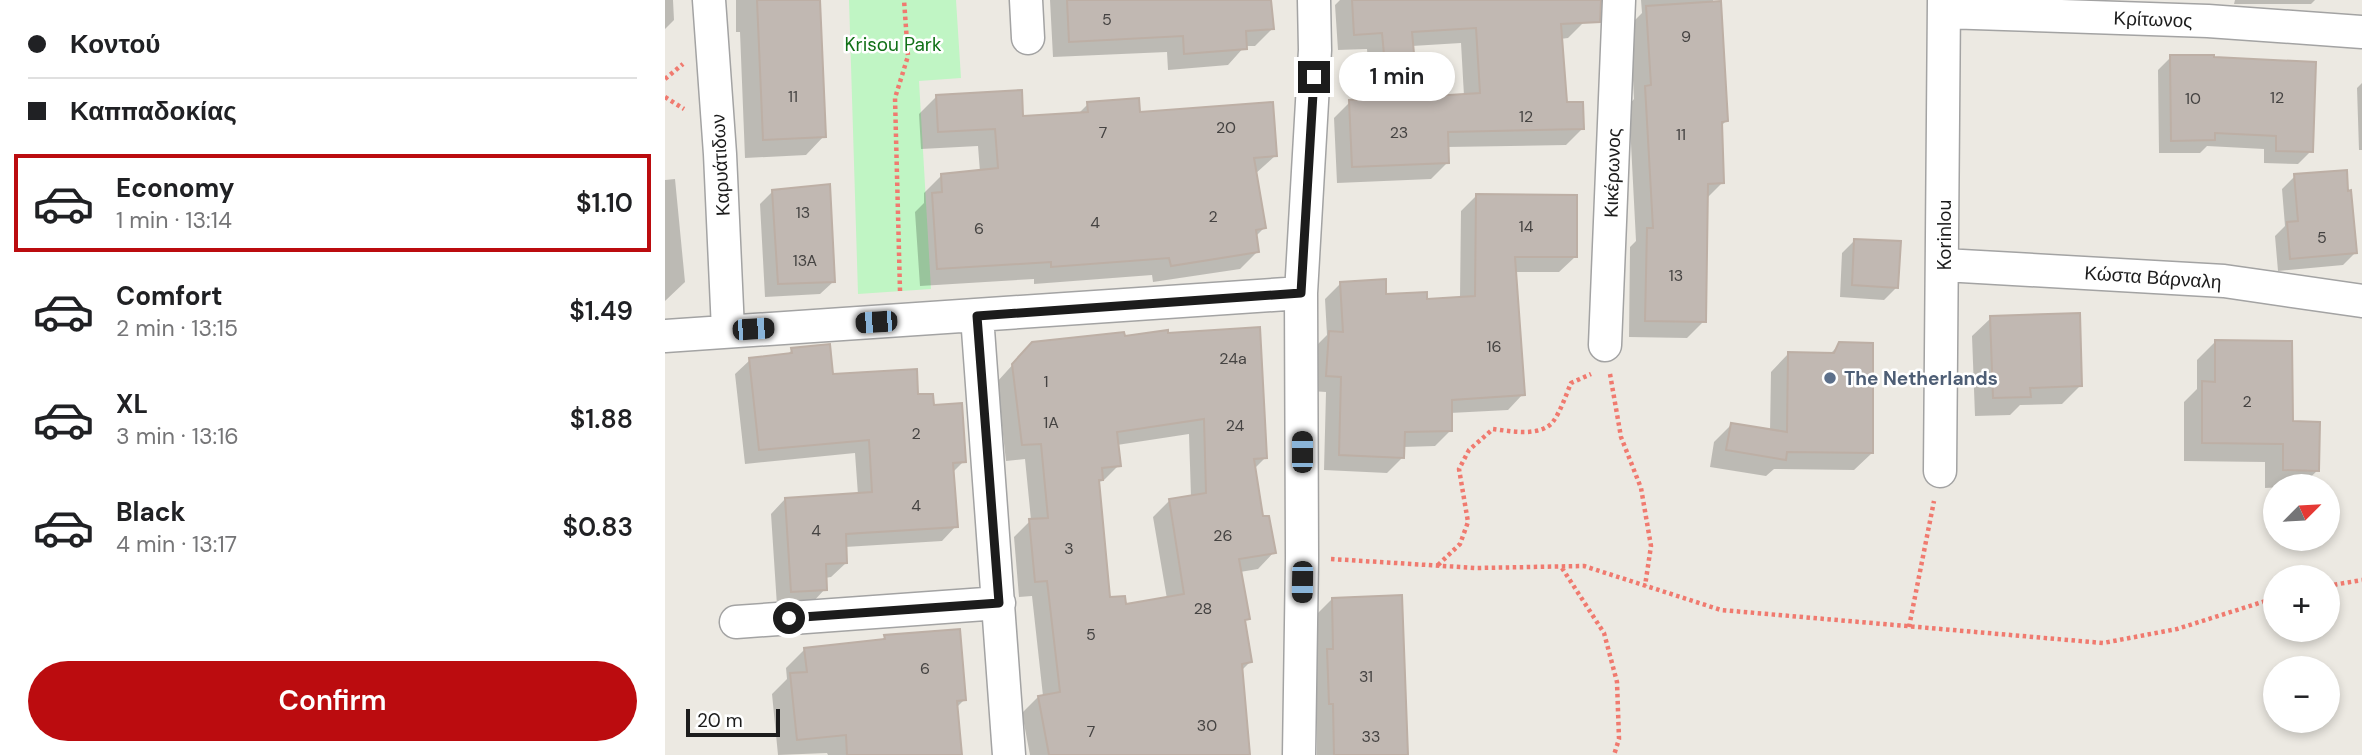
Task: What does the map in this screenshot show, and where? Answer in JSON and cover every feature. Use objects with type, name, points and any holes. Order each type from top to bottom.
[{"type":"street","name":"Καρυάτιδων","points":[[709,0],[720,154],[728,330]]},
{"type":"street","points":[[1026,0],[1028,38]]},
{"type":"street","points":[[1299,755],[1302,558],[1301,293],[1315,50],[1314,0]]},
{"type":"street","name":"Κικέρωνος","points":[[1605,345],[1619,0]]},
{"type":"street","name":"Κρίτωνος","points":[[1944,6],[2209,11],[2362,32]]},
{"type":"street","name":"Korinlou","points":[[1940,471],[1944,265],[1944,6]]},
{"type":"street","name":"Κώστα Βάρναλη","points":[[1944,265],[2224,281],[2362,301]]},
{"type":"street","points":[[665,336],[1301,293]]},
{"type":"street","points":[[977,316],[1009,755]]},
{"type":"street","points":[[736,622],[999,603]]},
{"type":"path","points":[[900,320],[895,98],[908,55],[904,0]]},
{"type":"path","points":[[1437,566],[1460,544],[1468,522],[1459,470],[1469,450],[1493,429],[1519,432],[1541,430],[1552,422],[1571,383],[1593,373],[1605,345]]},
{"type":"path","points":[[1605,345],[1621,436],[1641,488],[1651,546],[1645,586]]},
{"type":"path","points":[[1909,627],[1940,471]]},
{"type":"path","points":[[1302,558],[1437,566],[1584,566],[1721,610],[2103,643],[2177,629],[2263,602]]},
{"type":"path","points":[[1561,567],[1604,632],[1617,682],[1619,739],[1614,755]]},
{"type":"path","points":[[2340,584],[2362,580]]},
{"type":"green space","name":"Krisou Park","points":[[849,0],[956,0],[961,78],[919,81],[931,289],[858,294]]},
{"type":"building","points":[[757,0],[820,0],[826,137],[763,140]]},
{"type":"building","points":[[1067,0],[1271,0],[1274,29],[1246,31],[1247,49],[1184,54],[1183,36],[1069,42]]},
{"type":"building","points":[[1352,0],[1601,0],[1600,22],[1561,24],[1567,102],[1583,102],[1584,129],[1448,132],[1449,163],[1352,167],[1349,100],[1388,98],[1382,33],[1354,35]],"holes":[[[1476,28],[1480,93],[1418,97],[1412,32]]]},
{"type":"building","points":[[1721,1],[1728,121],[1722,122],[1724,183],[1708,184],[1706,322],[1645,321],[1647,228],[1653,228],[1645,86],[1651,85],[1646,6]]},
{"type":"building","points":[[2170,55],[2214,55],[2316,62],[2313,152],[2276,151],[2276,136],[2215,133],[2215,140],[2171,141]]},
{"type":"building","points":[[1022,90],[1023,116],[1088,112],[1087,102],[1139,98],[1140,112],[1273,102],[1277,156],[1254,158],[1266,228],[1256,230],[1259,252],[1171,266],[1169,258],[1051,267],[1051,262],[937,269],[932,193],[942,192],[941,174],[998,168],[995,129],[938,132],[936,95]]},
{"type":"building","points":[[2347,170],[2357,253],[2290,259],[2287,222],[2298,221],[2294,174]]},
{"type":"building","points":[[830,184],[835,282],[778,284],[772,190]]},
{"type":"building","points":[[1476,194],[1577,195],[1577,257],[1515,257],[1525,395],[1452,400],[1452,431],[1405,432],[1404,458],[1339,455],[1341,377],[1326,376],[1329,331],[1343,332],[1340,282],[1386,279],[1386,294],[1427,292],[1427,299],[1475,296]]},
{"type":"building","points":[[1854,239],[1901,241],[1898,288],[1852,285]]},
{"type":"building","points":[[2080,313],[2082,386],[2030,388],[2031,397],[1993,398],[1990,316]]},
{"type":"building","points":[[1260,327],[1267,458],[1254,459],[1263,516],[1269,516],[1276,553],[1239,559],[1250,619],[1245,620],[1252,662],[1242,664],[1250,755],[1049,755],[1038,696],[1060,692],[1047,581],[1035,582],[1029,519],[1048,518],[1041,444],[1022,445],[1012,364],[1032,342],[1124,332],[1125,336],[1168,330],[1168,333]],"holes":[[[1204,419],[1206,493],[1169,499],[1184,594],[1126,604],[1125,596],[1110,597],[1099,480],[1103,480],[1102,468],[1121,466],[1117,432]]]},
{"type":"building","points":[[2215,340],[2292,341],[2293,421],[2320,422],[2319,471],[2283,470],[2283,444],[2202,443],[2202,381],[2215,382]]},
{"type":"building","name":"The Netherlands","points":[[1839,342],[1873,343],[1873,453],[1787,452],[1786,460],[1726,450],[1731,423],[1787,432],[1788,352],[1834,353]]},
{"type":"building","points":[[830,344],[833,374],[917,369],[918,394],[933,394],[934,405],[962,403],[966,462],[953,463],[958,527],[846,534],[847,563],[826,564],[827,590],[791,592],[785,498],[872,492],[869,440],[759,450],[749,358],[792,353],[791,348]]},
{"type":"building","points":[[1402,595],[1408,755],[1334,755],[1333,704],[1329,704],[1327,649],[1333,649],[1332,598]]},
{"type":"building","points":[[960,629],[966,700],[957,701],[962,755],[847,755],[846,735],[797,740],[790,673],[807,672],[804,648],[885,639],[884,635]]},
{"type":"place","name":"The Netherlands","points":[[1830,378]]},
{"type":"route","points":[[789,618],[999,603],[977,316],[1301,293],[1314,77]]}]
